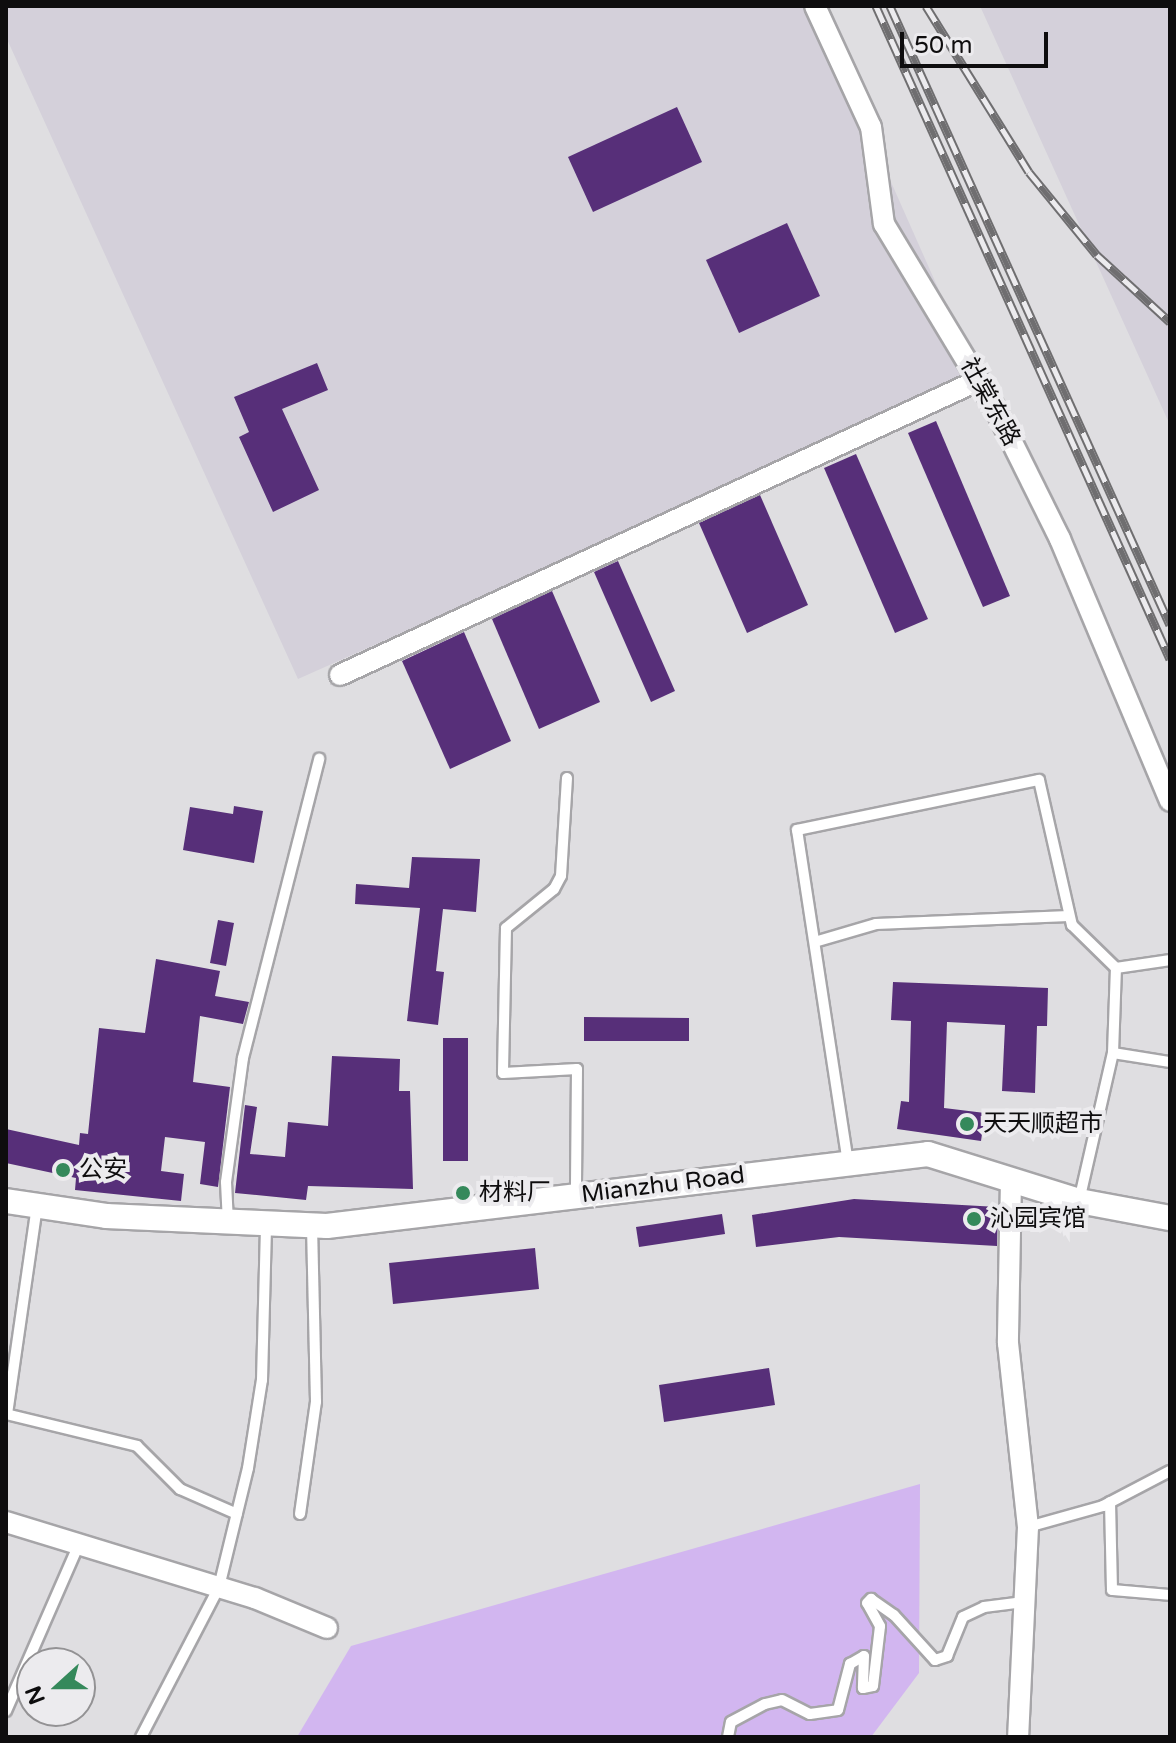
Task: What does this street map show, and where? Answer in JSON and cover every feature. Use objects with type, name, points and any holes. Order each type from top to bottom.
[{"type":"street","name":"社棠东路","points":[[815,6],[871,127],[884,224],[979,380],[1060,539],[1170,801]]},
{"type":"street","points":[[340,675],[979,380]]},
{"type":"street","name":"Mianzhu Road","points":[[6,1201],[228,1225],[312,1226],[928,1154],[1079,1201],[1170,1218]]},
{"type":"street","points":[[1011,1180],[1008,1343],[1028,1527],[1018,1737]]},
{"type":"street","points":[[6,1522],[219,1587],[327,1628]]},
{"type":"lane","points":[[228,1225],[226,1182],[243,1058],[319,759]]},
{"type":"lane","points":[[567,778],[561,876],[554,889],[506,928],[503,1073],[577,1069],[576,1196]]},
{"type":"lane","points":[[848,1163],[818,941],[797,830],[1039,780],[1072,925],[1116,968],[1113,1053],[1079,1201]]},
{"type":"lane","points":[[818,941],[876,924],[1069,916]]},
{"type":"lane","points":[[1116,968],[1170,960]]},
{"type":"lane","points":[[1113,1053],[1170,1062]]},
{"type":"lane","points":[[37,1206],[6,1414],[137,1446],[180,1489],[237,1514]]},
{"type":"lane","points":[[141,1737],[219,1587],[237,1514],[262,1380],[266,1225]]},
{"type":"lane","points":[[300,1514],[316,1402],[312,1226]]},
{"type":"lane","points":[[1028,1527],[1110,1502],[1170,1471]]},
{"type":"lane","points":[[1110,1502],[1112,1590],[1170,1595]]},
{"type":"lane","points":[[6,1711],[79,1544]]},
{"type":"lane","points":[[728,1737],[731,1722],[765,1704],[782,1700],[810,1714],[838,1710],[850,1664],[864,1656],[863,1688],[873,1686],[880,1626],[867,1603],[871,1599],[894,1615],[935,1660],[947,1656],[963,1617],[984,1607],[1024,1602]]},
{"type":"shaded area","points":[[6,6],[813,6],[977,376],[298,679],[6,37]]},
{"type":"shaded area","points":[[980,6],[1170,6],[1170,425]]},
{"type":"shaded area","points":[[920,1484],[919,1673],[871,1737],[297,1737],[351,1646]]},
{"type":"building","points":[[677,107],[702,162],[593,212],[568,157]]},
{"type":"building","points":[[787,223],[820,296],[739,333],[706,260]]},
{"type":"building","points":[[317,363],[328,390],[282,409],[319,490],[273,512],[239,437],[249,432],[234,397]]},
{"type":"building","points":[[936,421],[1010,596],[983,607],[908,433]]},
{"type":"building","points":[[856,454],[928,619],[895,633],[824,468]]},
{"type":"building","points":[[760,495],[808,605],[747,633],[699,523]]},
{"type":"building","points":[[618,561],[675,691],[651,702],[594,572]]},
{"type":"building","points":[[552,591],[600,702],[539,729],[492,619]]},
{"type":"building","points":[[464,632],[511,741],[450,769],[402,661]]},
{"type":"building","points":[[234,806],[263,811],[254,863],[183,850],[190,807],[233,814]]},
{"type":"building","points":[[412,857],[480,859],[476,912],[443,909],[436,971],[444,972],[438,1025],[407,1021],[420,908],[355,904],[356,884],[409,888]]},
{"type":"building","points":[[218,920],[234,923],[226,966],[210,963]]},
{"type":"building","points":[[156,959],[220,971],[215,996],[249,1002],[243,1024],[200,1016],[193,1082],[230,1087],[218,1187],[200,1184],[205,1142],[165,1137],[161,1171],[184,1174],[181,1201],[75,1190],[76,1178],[6,1163],[6,1129],[79,1145],[80,1133],[88,1134],[99,1028],[145,1033]]},
{"type":"building","points":[[893,982],[1048,988],[1047,1026],[1037,1026],[1035,1093],[1002,1091],[1005,1025],[947,1022],[944,1108],[985,1113],[981,1141],[897,1129],[901,1101],[909,1102],[911,1021],[891,1020]]},
{"type":"building","points":[[584,1017],[689,1018],[689,1041],[584,1041]]},
{"type":"building","points":[[443,1038],[468,1038],[468,1161],[443,1161]]},
{"type":"building","points":[[332,1056],[400,1059],[399,1091],[410,1091],[413,1189],[308,1186],[306,1200],[235,1193],[245,1105],[257,1107],[250,1154],[285,1157],[288,1122],[328,1126]]},
{"type":"building","points":[[854,1199],[998,1207],[997,1246],[839,1237],[756,1247],[752,1215]]},
{"type":"building","points":[[722,1214],[725,1234],[639,1247],[636,1227]]},
{"type":"building","points":[[535,1248],[539,1289],[393,1304],[389,1263]]},
{"type":"building","points":[[769,1368],[775,1405],[664,1422],[659,1385]]},
{"type":"railway","points":[[876,6],[1170,659]]},
{"type":"railway","points":[[890,6],[1170,625]]},
{"type":"railway","points":[[926,6],[1029,172],[1097,255],[1170,322]]},
{"type":"place","name":"天天顺超市","points":[[967,1124]]},
{"type":"place","name":"公安","points":[[63,1170]]},
{"type":"place","name":"材料厂","points":[[463,1193]]},
{"type":"place","name":"沁园宾馆","points":[[974,1219]]}]
